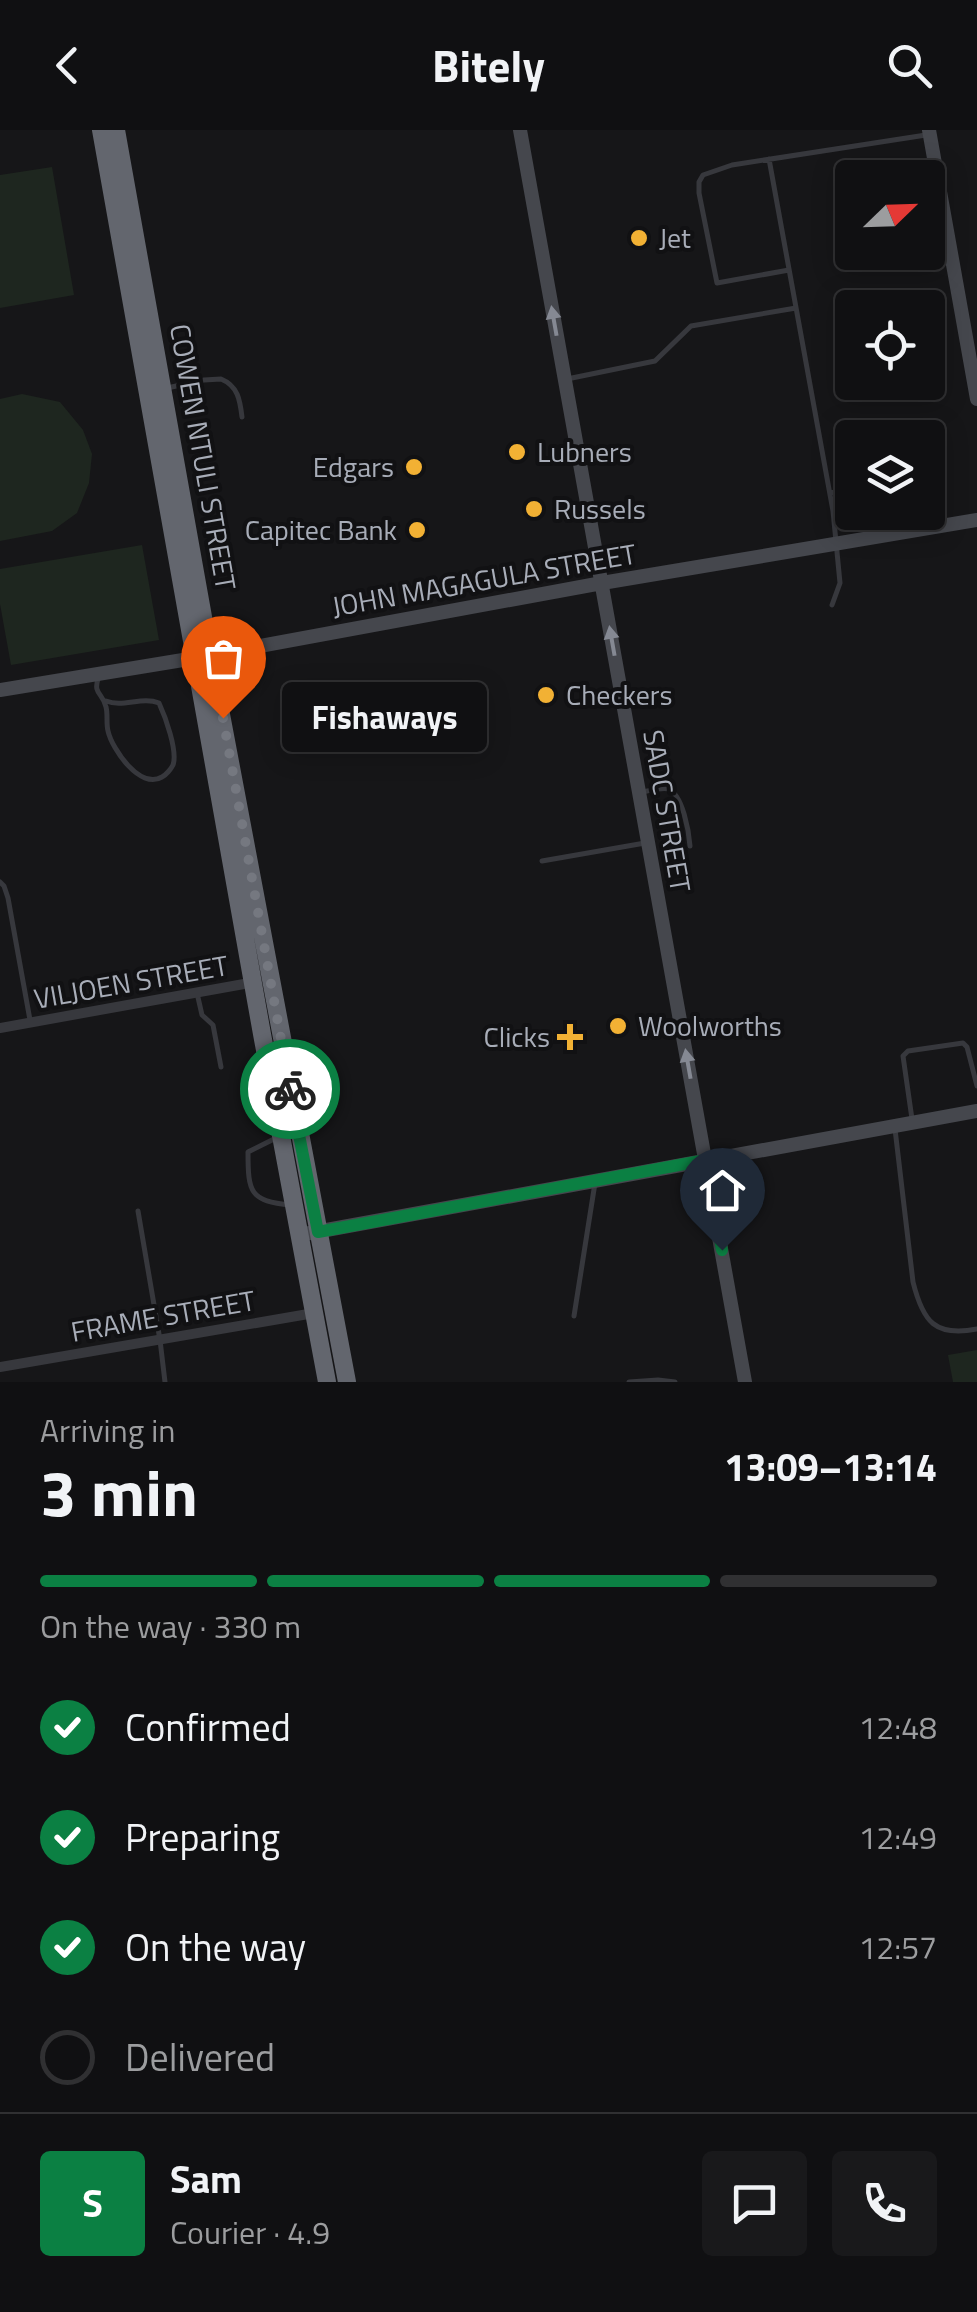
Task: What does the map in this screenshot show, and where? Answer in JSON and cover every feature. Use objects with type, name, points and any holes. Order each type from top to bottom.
[{"type":"highway","name":"COWEN NTULI STREET","points":[[102,130],[202,657],[229,750],[281,1136],[294,1205],[309,1233]]},
{"type":"highway","name":"COWEN NTULI STREET","points":[[116,130],[164,389],[202,657]]},
{"type":"highway","name":"COWEN NTULI STREET","points":[[262,981],[324,1312],[348,1382]]},
{"type":"highway","name":"COWEN NTULI STREET","points":[[324,1312],[327,1382]]},
{"type":"main road","name":"SADC STREET","points":[[520,130],[745,1382]]},
{"type":"main road","points":[[929,132],[972,342],[977,400]]},
{"type":"main road","name":"JOHN MAGAGULA STREET","points":[[0,690],[977,520]]},
{"type":"main road","points":[[309,1233],[977,1110]]},
{"type":"street","name":"VILJOEN STREET","points":[[0,1028],[262,981]]},
{"type":"street","name":"FRAME STREET","points":[[0,1367],[324,1312]]},
{"type":"lane","points":[[789,270],[717,284],[698,194],[699,182],[708,172],[929,132]]},
{"type":"lane","points":[[769,159],[837,542],[840,583],[832,605]]},
{"type":"lane","points":[[564,379],[655,360],[691,326],[796,308]]},
{"type":"lane","points":[[164,389],[222,379],[236,391],[242,417]]},
{"type":"lane","points":[[830,493],[835,492]]},
{"type":"lane","points":[[103,673],[96,685],[106,701],[159,703],[174,763],[162,777],[146,779],[124,760],[108,733],[106,701]]},
{"type":"lane","points":[[639,793],[666,789],[674,792],[684,813],[690,846]]},
{"type":"lane","points":[[542,861],[648,842]]},
{"type":"lane","points":[[0,882],[8,898],[30,1023]]},
{"type":"lane","points":[[197,993],[200,1011],[213,1025],[222,1067]]},
{"type":"lane","points":[[912,1122],[903,1056],[908,1051],[964,1043],[977,1086]]},
{"type":"lane","points":[[894,1126],[912,1282],[918,1302],[938,1328],[950,1332],[977,1328]]},
{"type":"lane","points":[[281,1136],[248,1152],[253,1191],[260,1199],[294,1205]]},
{"type":"lane","points":[[574,1316],[596,1180]]},
{"type":"lane","points":[[138,1210],[164,1382]]},
{"type":"lane","points":[[629,1382],[674,1382]]},
{"type":"shaded area","points":[[52,167],[74,295],[0,308],[0,175]]},
{"type":"shaded area","points":[[22,394],[60,402],[83,430],[92,454],[89,483],[77,513],[52,531],[0,541],[0,399]]},
{"type":"shaded area","points":[[142,545],[159,640],[11,665],[0,604],[0,569]]},
{"type":"shaded area","points":[[977,1350],[977,1382],[953,1382],[948,1355]]},
{"type":"way so far","points":[[223,718],[290,1089]]},
{"type":"place","name":"Jet","points":[[639,238]]},
{"type":"place","name":"Lubners","points":[[517,452]]},
{"type":"place","name":"Edgars","points":[[414,467]]},
{"type":"place","name":"Russels","points":[[534,509]]},
{"type":"place","name":"Capitec Bank","points":[[417,530]]},
{"type":"place","name":"Checkers","points":[[546,695]]},
{"type":"place","name":"Fishaways","points":[[223,718]]},
{"type":"place","name":"Woolworths","points":[[618,1026]]},
{"type":"place","name":"Clicks","points":[[570,1037]]},
{"type":"route","points":[[290,1089],[318,1232],[706,1160],[722,1250]]}]
